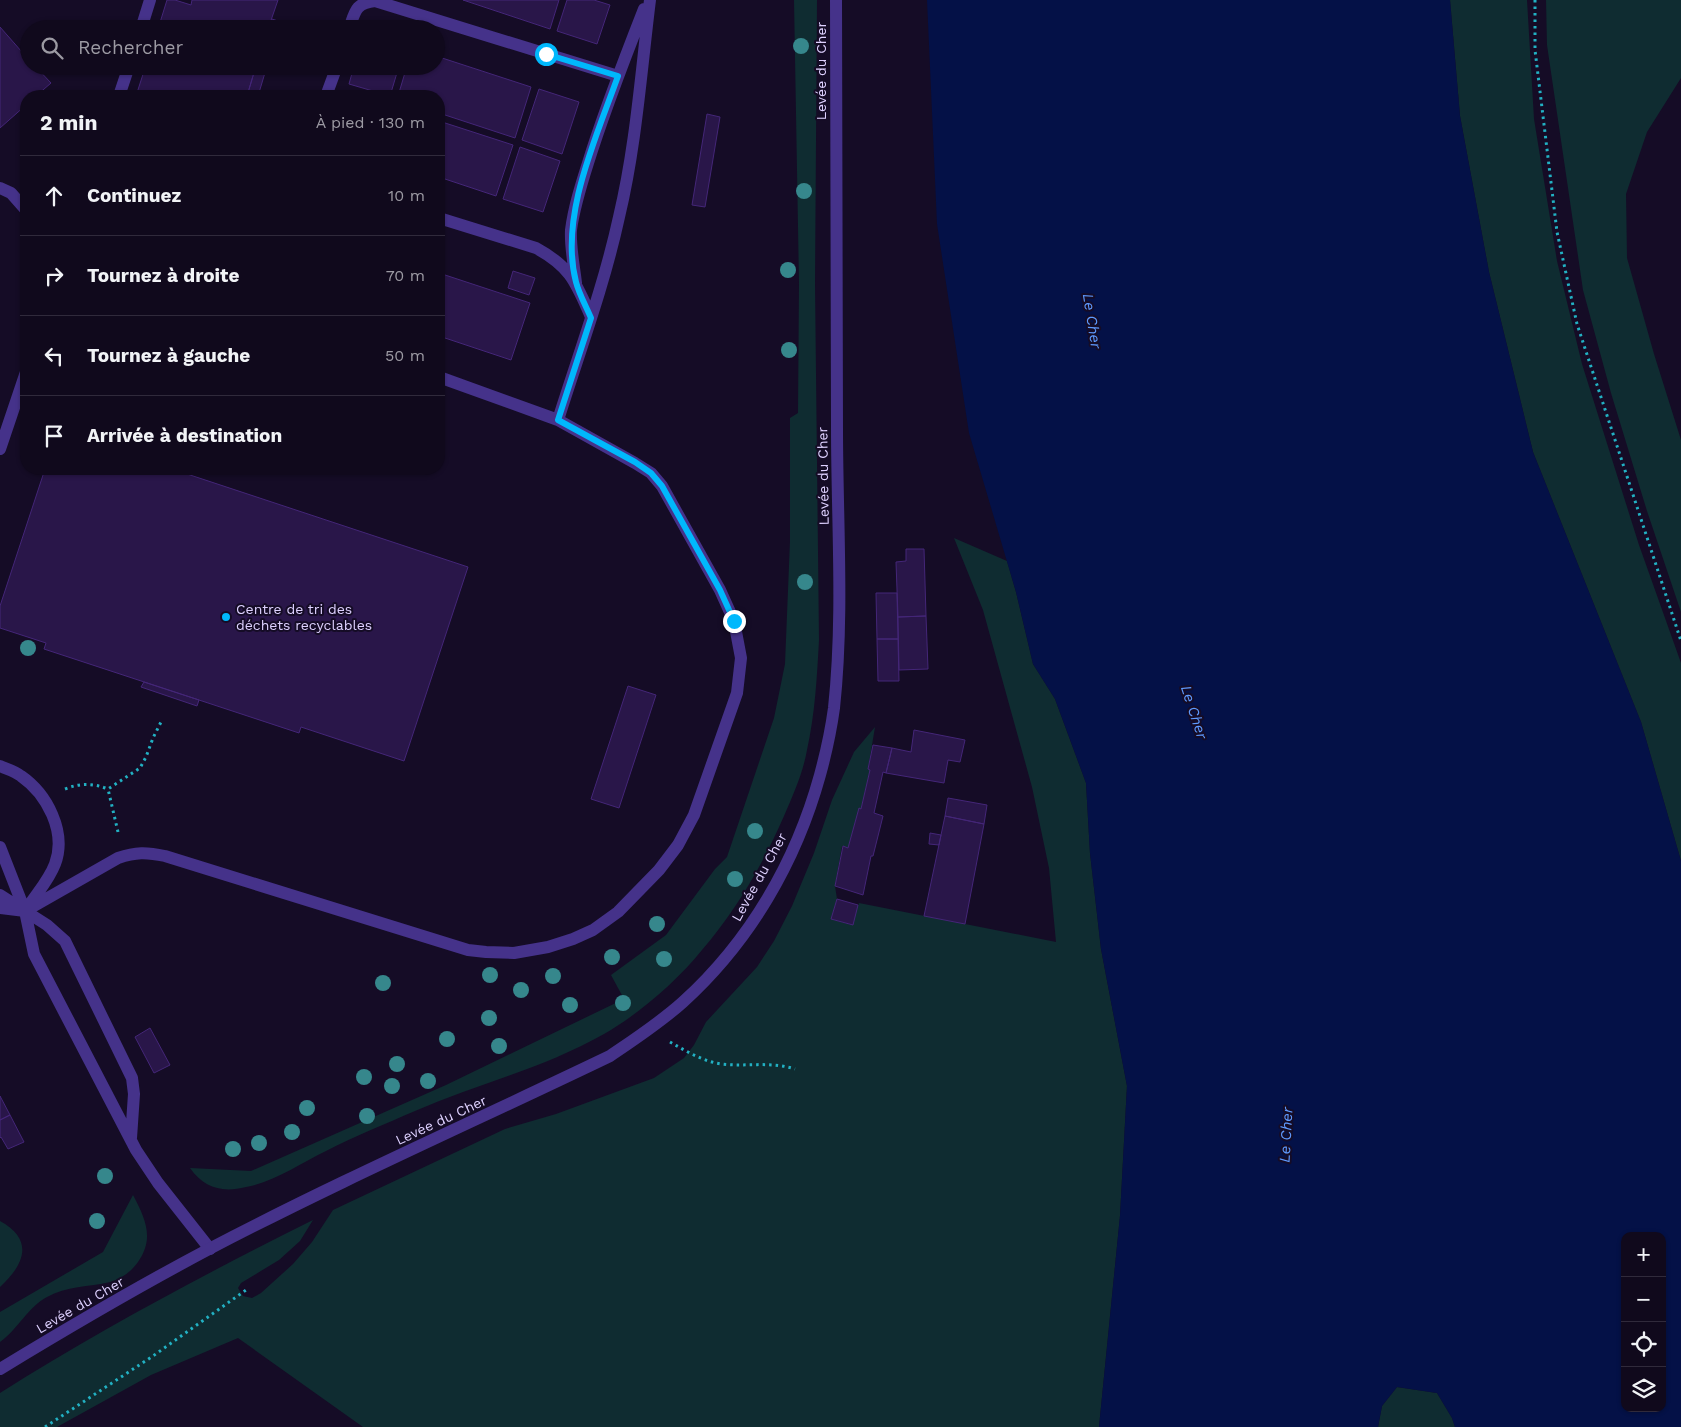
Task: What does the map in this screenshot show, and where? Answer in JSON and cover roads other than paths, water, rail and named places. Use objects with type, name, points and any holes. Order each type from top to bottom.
[{"type":"street","points":[[144,20],[150,0]]},
{"type":"street","points":[[576,283],[571,230],[578,195],[594,142],[618,76],[649,0]]},
{"type":"street","points":[[558,420],[591,318],[620,217],[631,157],[649,0]]},
{"type":"street","name":"Levée du Cher","points":[[0,1369],[47,1340],[210,1249],[338,1185],[610,1056],[648,1030],[682,1002],[737,944],[758,914],[780,876],[814,795],[834,711],[840,594],[837,434],[836,0]]},
{"type":"street","points":[[353,20],[359,5],[364,1],[375,1],[437,20]]},
{"type":"street","points":[[445,23],[618,76]]},
{"type":"street","points":[[121,90],[126,75]]},
{"type":"street","points":[[328,90],[333,75]]},
{"type":"street","points":[[0,188],[10,193],[20,204]]},
{"type":"street","points":[[445,220],[536,248],[549,255],[564,266],[576,283],[591,318]]},
{"type":"street","points":[[0,908],[25,911],[118,858],[133,853],[146,852],[165,856],[468,950],[514,953],[548,947],[593,930],[618,912],[659,870],[678,845],[694,815],[737,693],[740,658],[734,621],[720,590],[662,486],[651,473],[635,462],[558,420],[445,379]]},
{"type":"street","points":[[0,448],[20,390]]},
{"type":"street","points":[[0,766],[20,774],[33,785],[45,800],[54,819],[59,842],[55,863],[46,882],[25,911]]},
{"type":"street","points":[[0,848],[25,911],[34,954],[130,1139],[158,1183],[210,1249]]},
{"type":"street","points":[[0,895],[47,925],[65,941],[132,1078],[134,1094],[130,1139]]},
{"type":"water","name":"Le Cher","points":[[927,0],[1450,0],[1460,116],[1489,272],[1533,452],[1641,722],[1681,861],[1681,1427],[1455,1427],[1452,1418],[1437,1393],[1397,1387],[1382,1406],[1378,1427],[1099,1427],[1120,1216],[1127,1086],[1101,949],[1090,853],[1086,783],[1055,699],[1033,664],[1016,592],[969,433],[937,224]]},
{"type":"place","name":"Centre de tri des déchets recyclables","points":[[226,617]]}]
